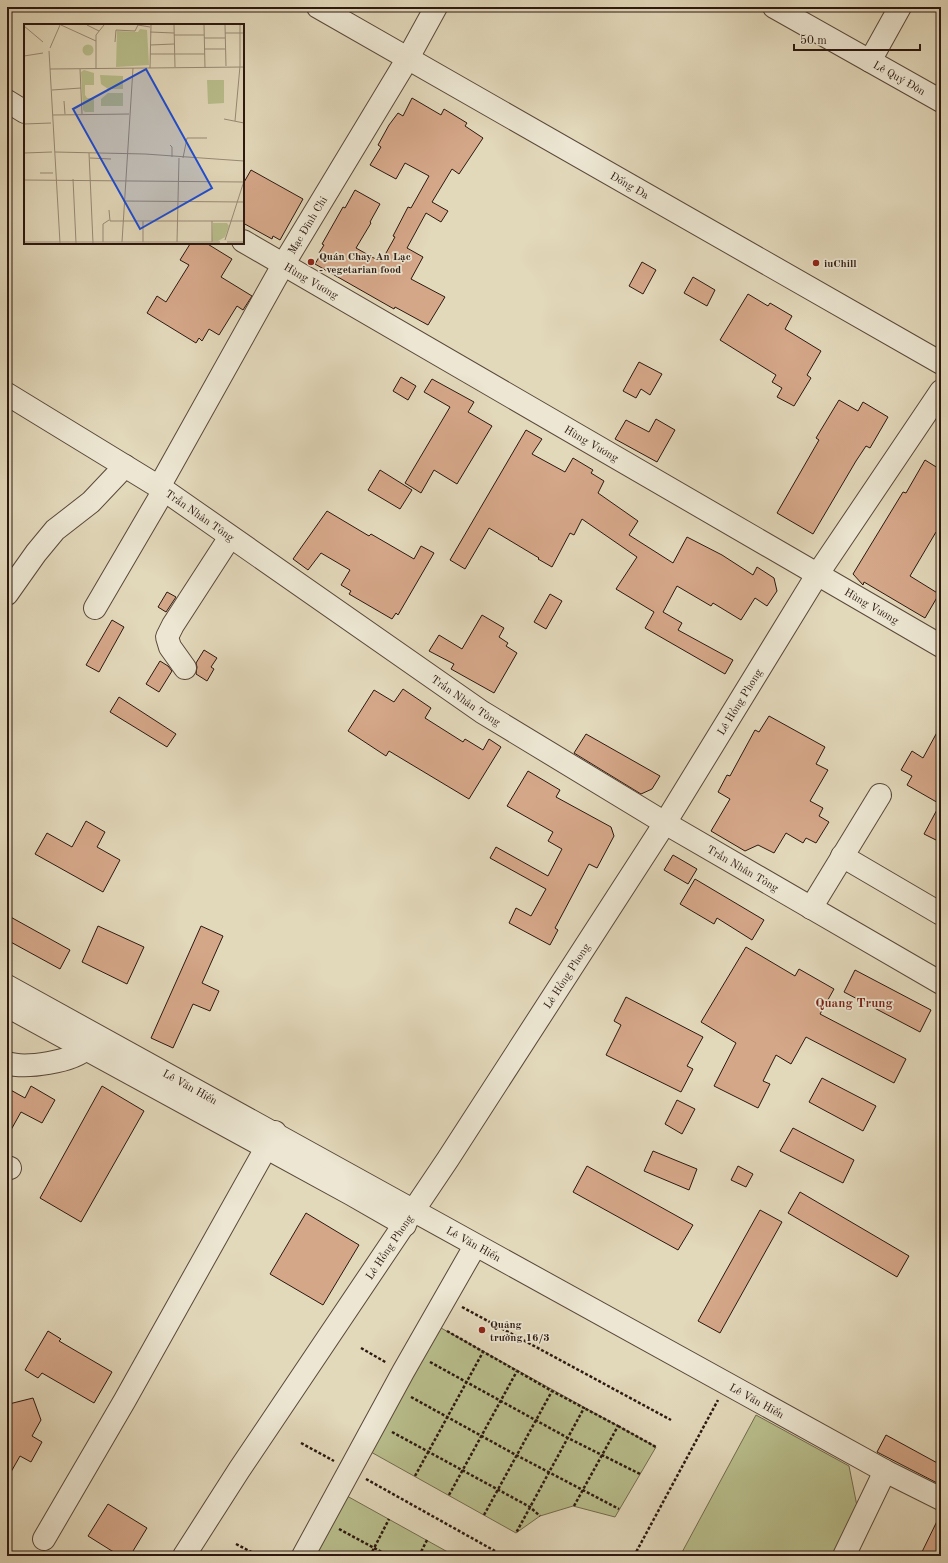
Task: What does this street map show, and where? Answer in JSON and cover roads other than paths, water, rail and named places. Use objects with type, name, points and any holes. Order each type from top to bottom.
[{"type":"street","name":"Đống Đa","points":[[318,7],[941,363]]},
{"type":"street","name":"Mạc Đĩnh Chi","points":[[95,608],[283,265],[408,58],[436,7]]},
{"type":"street","name":"Lê Quý Đôn","points":[[774,7],[941,101]]},
{"type":"street","points":[[870,61],[900,7]]},
{"type":"street","points":[[7,101],[24,111]]},
{"type":"street","name":"Hùng Vương","points":[[244,242],[941,646]]},
{"type":"street","name":"Lê Hồng Phong","points":[[184,1556],[239,1470],[410,1218],[664,823],[817,575],[941,391]]},
{"type":"street","name":"Trần Nhân Tông","points":[[7,394],[161,489],[450,691],[664,823],[941,983]]},
{"type":"street","points":[[7,594],[36,553],[55,530],[91,502],[125,466]]},
{"type":"street","points":[[185,668],[170,647],[167,637],[173,625],[230,537]]},
{"type":"street","points":[[811,908],[880,795]]},
{"type":"street","points":[[842,856],[941,914]]},
{"type":"street","name":"Lê Văn Hiến","points":[[7,986],[91,1042],[410,1218],[475,1246],[885,1471],[941,1499]]},
{"type":"street","name":"Lê Văn Hiến","points":[[7,1006],[91,1042]]},
{"type":"street","points":[[7,1063],[16,1066],[49,1064],[91,1042]]},
{"type":"street","points":[[44,1539],[270,1140]]},
{"type":"street","points":[[303,1556],[375,1423],[475,1246]]},
{"type":"street","points":[[844,1556],[885,1471]]},
{"type":"place","name":"Quán Chay An Lạc - vegetarian food","points":[[311,262]]},
{"type":"place","name":"iuChill","points":[[816,263]]},
{"type":"place","name":"Quảng trường 16/3","points":[[482,1330]]},
{"type":"district","name":"Quang Trung","points":[[854,1002]]}]
